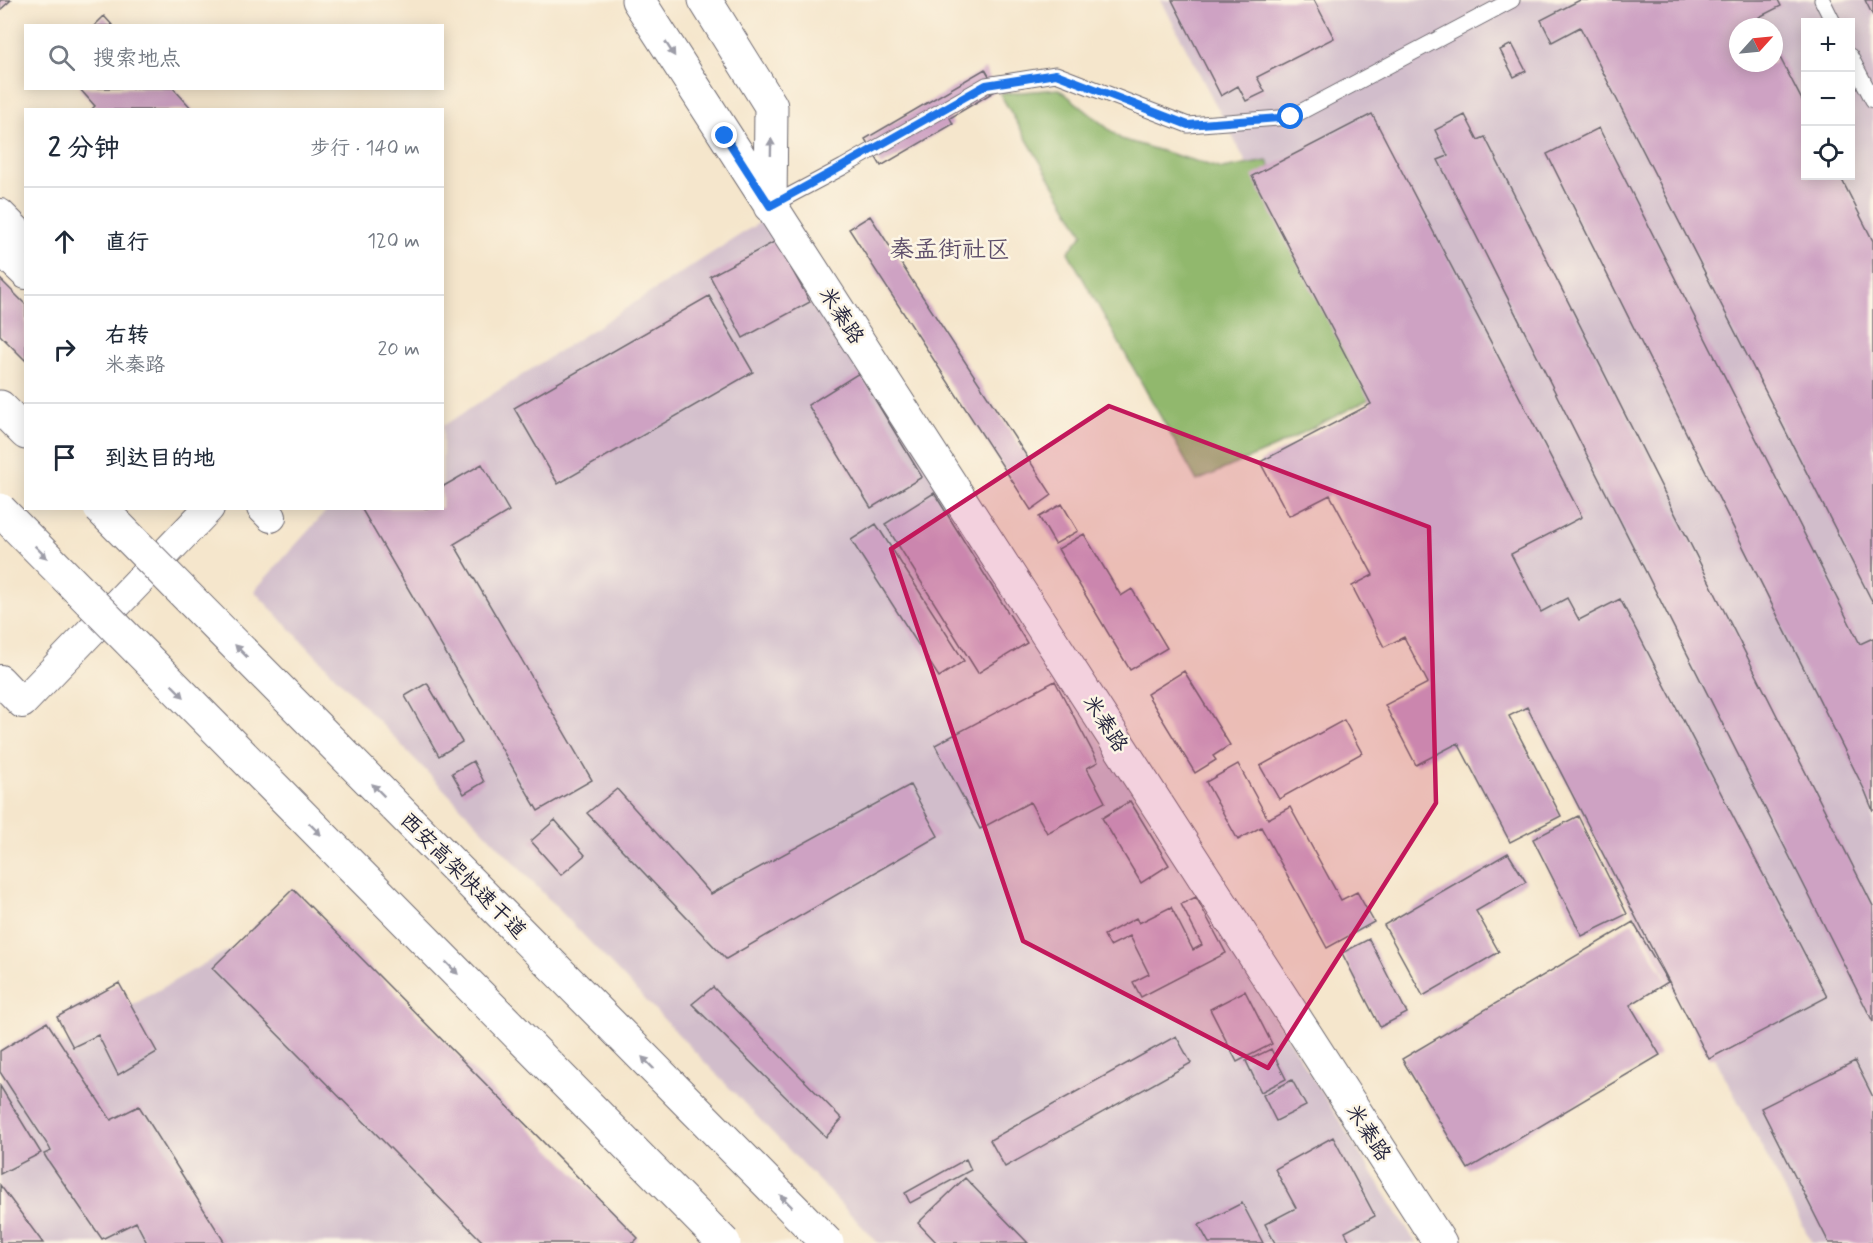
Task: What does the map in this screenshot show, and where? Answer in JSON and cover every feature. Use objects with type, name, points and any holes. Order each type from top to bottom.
[{"type":"main road","name":"米秦路","points":[[638,0],[1440,1243]]},
{"type":"main road","points":[[705,0],[771,106],[770,206]]},
{"type":"main road","points":[[0,407],[24,431]]},
{"type":"main road","points":[[0,510],[724,1243]]},
{"type":"main road","name":"西安高架快速干道","points":[[102,510],[827,1243]]},
{"type":"street","points":[[0,214],[24,238]]},
{"type":"street","points":[[0,249],[24,272]]},
{"type":"street","points":[[0,680],[22,704],[207,510]]},
{"type":"lane","points":[[770,206],[986,85],[1056,74],[1188,125],[1291,117],[1512,0]]},
{"type":"lane","points":[[1822,0],[1831,18]]},
{"type":"lane","points":[[1855,64],[1873,100]]},
{"type":"highlighted area","points":[[1109,406],[1429,527],[1436,803],[1268,1068],[1023,941],[891,549]]},
{"type":"shaded area","points":[[1161,0],[1873,0],[1873,1243],[1812,1243]]},
{"type":"shaded area","points":[[771,215],[1416,1243],[878,1243],[254,591],[327,510],[444,510],[444,425]]},
{"type":"shaded area","points":[[291,914],[627,1243],[0,1243],[0,1081]]},
{"type":"green space","points":[[1059,89],[1121,139],[1222,169],[1267,161],[1389,389],[1277,446],[1197,481],[1068,252],[1083,234],[1000,94]]},
{"type":"building","points":[[0,0],[11,0],[0,10]]},
{"type":"building","points":[[1172,0],[1314,0],[1334,38],[1257,77],[1265,92],[1246,101],[1238,86],[1221,96]]},
{"type":"building","points":[[1580,0],[1778,0],[1781,6],[1760,18],[1729,18],[1729,72],[1783,72],[1783,63],[1801,98],[1801,180],[1842,180],[1873,241],[1873,603],[1580,27],[1552,42],[1541,20]]},
{"type":"building","points":[[1865,0],[1873,0],[1873,16]]},
{"type":"building","points":[[104,16],[111,24],[96,24]]},
{"type":"building","points":[[1512,44],[1526,71],[1514,77],[1500,50]]},
{"type":"building","points":[[985,69],[997,90],[950,118],[953,124],[881,166],[865,139]]},
{"type":"building","points":[[81,90],[175,90],[191,108],[93,108],[95,106]]},
{"type":"building","points":[[1372,114],[1582,517],[1511,554],[1541,612],[1567,598],[1579,620],[1620,599],[1827,997],[1709,1059],[1527,707],[1509,716],[1561,816],[1510,842],[1458,743],[1416,765],[1385,705],[1428,683],[1404,637],[1384,647],[1352,586],[1373,575],[1330,495],[1289,516],[1260,462],[1371,404],[1252,176]]},
{"type":"building","points":[[1465,115],[1478,140],[1485,137],[1873,906],[1873,1022],[1438,160],[1448,156],[1435,130]]},
{"type":"building","points":[[1599,128],[1860,644],[1873,638],[1873,811],[1547,154]]},
{"type":"building","points":[[870,216],[1052,495],[1031,510],[849,229]]},
{"type":"building","points":[[776,241],[810,302],[743,338],[710,276]]},
{"type":"building","points":[[0,279],[24,303],[24,359],[0,335]]},
{"type":"building","points":[[709,296],[753,372],[558,484],[514,408]]},
{"type":"building","points":[[859,373],[922,477],[871,508],[808,405]]},
{"type":"building","points":[[482,464],[509,511],[454,544],[592,780],[538,811],[362,510],[444,510],[444,486]]},
{"type":"building","points":[[934,493],[1027,643],[978,673],[885,524]]},
{"type":"building","points":[[1062,504],[1078,531],[1055,544],[1039,517]]},
{"type":"building","points":[[876,524],[964,661],[939,677],[851,540]]},
{"type":"building","points":[[1084,534],[1121,596],[1132,589],[1167,648],[1130,670],[1058,549]]},
{"type":"building","points":[[1184,671],[1230,745],[1213,756],[1216,760],[1195,773],[1147,694]]},
{"type":"building","points":[[1055,681],[1098,762],[1087,768],[1105,802],[1047,833],[1030,802],[980,829],[935,745]]},
{"type":"building","points":[[427,683],[462,742],[439,756],[405,696]]},
{"type":"building","points":[[1344,720],[1362,753],[1279,799],[1260,766]]},
{"type":"building","points":[[473,761],[484,782],[464,794],[452,773]]},
{"type":"building","points":[[1238,764],[1268,819],[1290,807],[1341,900],[1357,892],[1374,922],[1327,948],[1261,827],[1238,840],[1206,782]]},
{"type":"building","points":[[910,785],[938,836],[726,959],[587,813],[617,789],[711,894]]},
{"type":"building","points":[[1130,801],[1169,865],[1141,883],[1102,818]]},
{"type":"building","points":[[1578,816],[1627,914],[1582,936],[1533,839]]},
{"type":"building","points":[[555,820],[585,855],[561,875],[531,841]]},
{"type":"building","points":[[1508,853],[1526,882],[1476,911],[1499,952],[1423,996],[1384,925]]},
{"type":"building","points":[[293,889],[638,1238],[633,1243],[484,1243],[212,968]]},
{"type":"building","points":[[1196,897],[1226,953],[1141,997],[1133,982],[1149,974],[1130,936],[1110,946],[1104,935],[1136,918],[1139,923],[1171,907],[1193,950],[1202,945],[1181,904]]},
{"type":"building","points":[[1633,922],[1668,982],[1630,1005],[1660,1055],[1468,1169],[1402,1059]]},
{"type":"building","points":[[1369,939],[1407,1013],[1380,1027],[1342,953]]},
{"type":"building","points":[[119,983],[157,1052],[118,1075],[98,1035],[73,1047],[57,1017]]},
{"type":"building","points":[[713,987],[842,1119],[826,1137],[692,1004]]},
{"type":"building","points":[[1245,991],[1272,1044],[1237,1062],[1210,1009]]},
{"type":"building","points":[[47,1022],[111,1120],[139,1106],[225,1243],[147,1243],[136,1222],[102,1239],[47,1159],[44,1154],[51,1151],[49,1147],[0,1072],[0,1051]]},
{"type":"building","points":[[1176,1036],[1191,1063],[1005,1167],[990,1140]]},
{"type":"building","points":[[1271,1049],[1286,1079],[1261,1092],[1246,1061]]},
{"type":"building","points":[[1855,1061],[1873,1097],[1873,1243],[1829,1243],[1761,1108]]},
{"type":"building","points":[[1292,1080],[1306,1106],[1276,1121],[1263,1095]]},
{"type":"building","points":[[0,1086],[41,1153],[0,1174]]},
{"type":"building","points":[[1333,1137],[1375,1216],[1345,1232],[1351,1243],[1275,1243],[1265,1224],[1296,1208],[1275,1169]]},
{"type":"building","points":[[966,1159],[971,1170],[910,1203],[905,1193]]},
{"type":"building","points":[[965,1178],[1028,1243],[937,1243],[918,1223]]},
{"type":"building","points":[[0,1185],[43,1243],[0,1243]]},
{"type":"building","points":[[1242,1203],[1263,1243],[1209,1243],[1199,1225]]},
{"type":"district","name":"秦孟街社区","points":[[950,250]]},
{"type":"route","points":[[725,136],[770,206],[986,85],[1056,74],[1188,125],[1291,117]]}]
